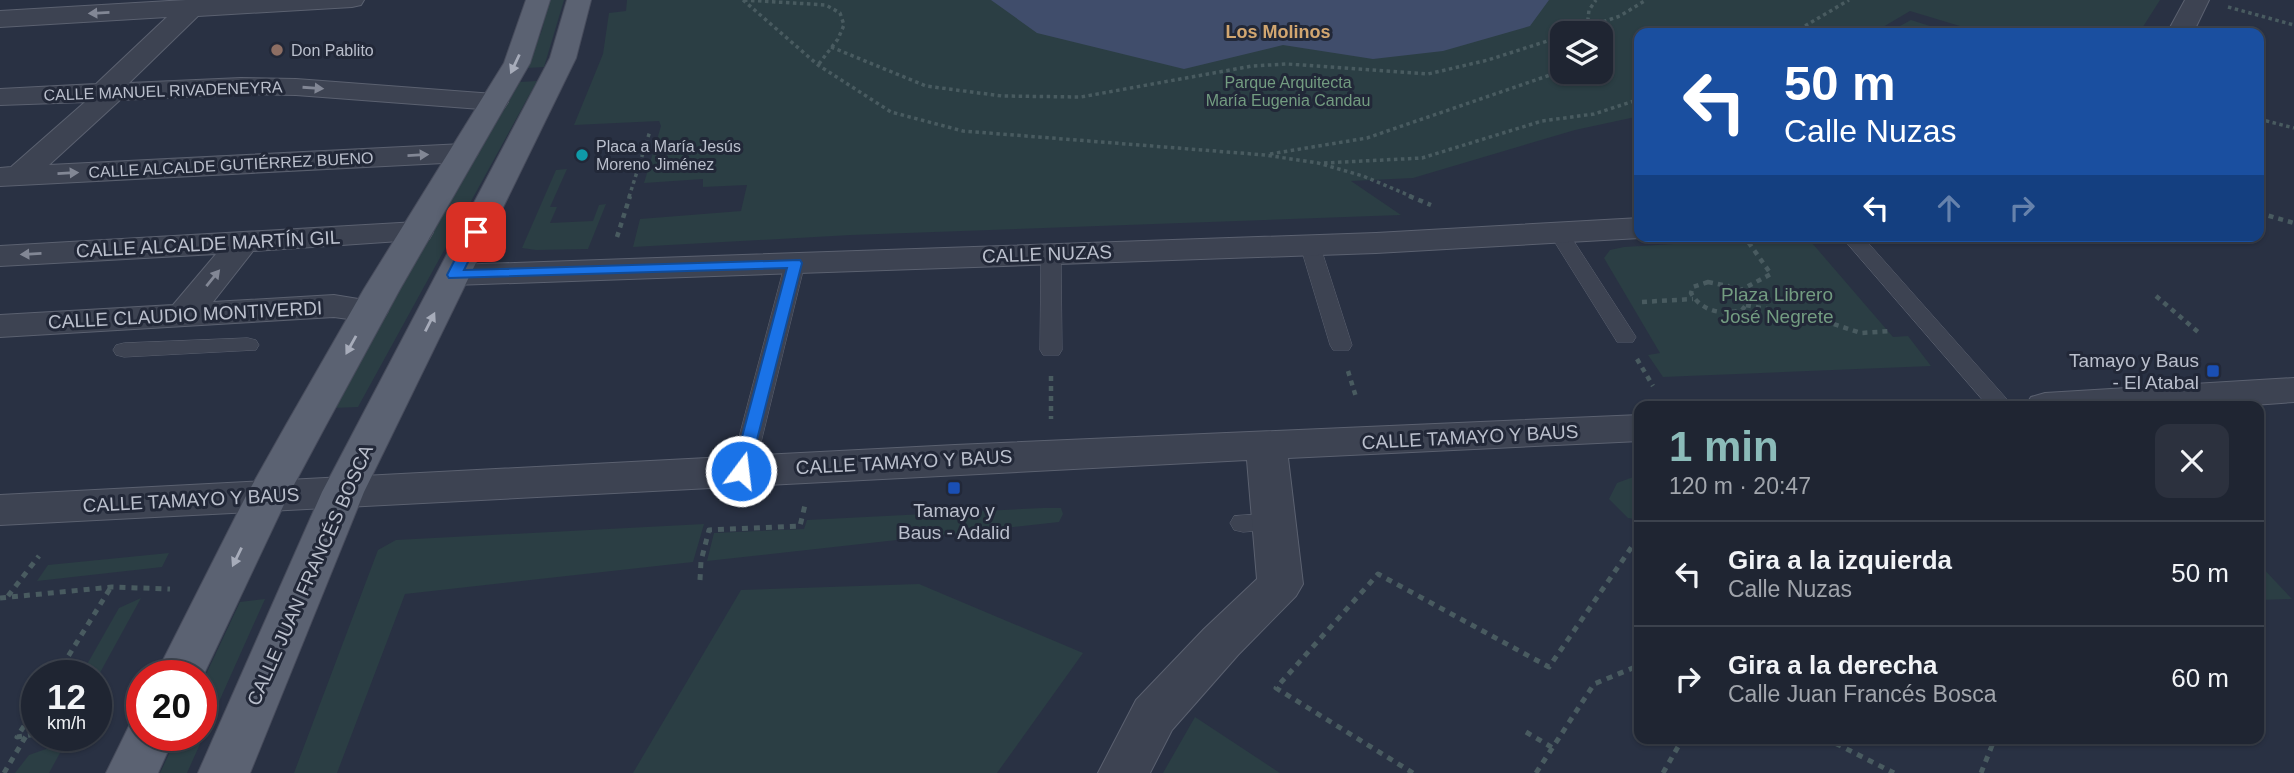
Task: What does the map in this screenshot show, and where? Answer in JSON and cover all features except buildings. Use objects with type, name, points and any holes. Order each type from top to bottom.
[{"type":"main road","points":[[188,660],[267,496],[370,311],[517,63],[538,0]]},
{"type":"main road","name":"CALLE JUAN FRANCÉS BOSCA","points":[[224,773],[343,492],[563,58],[579,0]]},
{"type":"main road","points":[[132,773],[142,751]]},
{"type":"street","points":[[0,19],[196,4],[352,0]]},
{"type":"street","points":[[2183,28],[2197,0]]},
{"type":"street","points":[[9,177],[108,92],[196,4]]},
{"type":"street","name":"CALLE MANUEL RIVADENEYRA","points":[[1,97],[241,86],[296,87],[494,102]]},
{"type":"street","name":"CALLE ALCALDE GUTIÉRREZ BUENO","points":[[9,177],[463,153]]},
{"type":"street","name":"CALLE NUZAS","points":[[454,275],[1310,245],[1634,228]]},
{"type":"street","name":"CALLE ALCALDE MARTÍN GIL","points":[[0,256],[417,232]]},
{"type":"street","points":[[184,315],[243,242]]},
{"type":"street","name":"CALLE CLAUDIO MONTIVERDI","points":[[0,326],[334,306],[370,311]]},
{"type":"street","points":[[2132,401],[2289,392]]},
{"type":"street","name":"CALLE TAMAYO Y BAUS","points":[[0,510],[1052,455],[1634,428]]},
{"type":"street","points":[[1124,773],[1154,715],[1280,584],[1259,523],[1266,447]]},
{"type":"lane","points":[[1559,233],[1628,343]]},
{"type":"lane","points":[[1856,242],[1997,401]]},
{"type":"lane","points":[[1310,245],[1340,345]]},
{"type":"lane","points":[[1051,254],[1051,351]]},
{"type":"lane","points":[[741,471],[795,263]]},
{"type":"lane","points":[[201,347],[229,313]]},
{"type":"lane","points":[[124,350],[248,345]]},
{"type":"path","points":[[743,0],[826,5],[840,13],[844,25],[818,65]]},
{"type":"path","points":[[743,0],[818,65],[891,112],[963,131],[1265,155],[1318,163],[1363,177],[1434,206]]},
{"type":"path","points":[[1588,21],[1589,10],[1596,0]]},
{"type":"path","points":[[1606,21],[1646,0]]},
{"type":"path","points":[[1802,28],[1849,0]]},
{"type":"path","points":[[2223,5],[2294,25]]},
{"type":"path","points":[[831,47],[926,86],[1002,96],[1081,97],[1252,66],[1287,64],[1428,74],[1488,60],[1550,40]]},
{"type":"path","points":[[1265,155],[1367,138],[1550,75]]},
{"type":"path","points":[[1318,163],[1422,158],[1542,121],[1594,114],[1634,101]]},
{"type":"path","points":[[2264,120],[2294,128]]},
{"type":"path","points":[[603,270],[615,242],[650,131]]},
{"type":"path","points":[[2264,213],[2294,223]]},
{"type":"path","points":[[1739,291],[1771,274],[1748,242]]},
{"type":"path","points":[[1746,305],[1745,298],[1739,291],[1719,283],[1699,284],[1691,293],[1700,305],[1722,313],[1733,313],[1746,305],[1818,319],[1861,334],[1931,326]]},
{"type":"path","points":[[2156,296],[2198,332]]},
{"type":"path","points":[[1649,301],[1693,299]]},
{"type":"path","points":[[1628,343],[1653,386]]},
{"type":"path","points":[[1051,351],[1052,455]]},
{"type":"path","points":[[1353,389],[1356,397]]},
{"type":"path","points":[[700,580],[701,561],[709,530],[800,526],[815,467]]},
{"type":"path","points":[[1413,773],[1276,688],[1378,575],[1444,614],[1549,667],[1634,544]]},
{"type":"path","points":[[7,597],[39,556]]},
{"type":"path","points":[[66,660],[112,587]]},
{"type":"path","points":[[0,598],[112,587],[170,589]]},
{"type":"path","points":[[1536,773],[1594,684],[1634,667]]},
{"type":"path","points":[[1525,732],[1553,748]]},
{"type":"path","points":[[1663,773],[1680,744]]},
{"type":"path","points":[[1837,744],[1894,773]]},
{"type":"path","points":[[1982,773],[1993,744]]},
{"type":"path","points":[[4,773],[21,746]]},
{"type":"green space","points":[[549,0],[564,0],[544,67],[527,68],[542,30]]},
{"type":"green space","name":"Parque Arquitecta María Eugenia Candau","points":[[627,0],[2160,0],[2142,28],[1966,28],[1910,11],[1881,28],[1634,28],[1634,117],[1575,130],[1413,178],[1351,181],[1401,215],[851,235],[633,247],[640,219],[741,211],[747,185],[703,187],[703,179],[644,183],[661,126],[659,121],[574,125],[603,54],[609,13],[626,11]]},
{"type":"green space","points":[[1911,20],[1936,28],[1896,28]]},
{"type":"green space","points":[[537,81],[358,407],[331,408],[520,82]]},
{"type":"green space","points":[[567,169],[550,207],[557,207],[550,223],[593,221],[599,205],[606,204],[588,249],[522,248],[556,170]]},
{"type":"green space","name":"Plaza Librero José Negrete","points":[[1707,242],[1811,242],[1893,337],[1908,336],[1931,366],[1663,377],[1648,355],[1660,353],[1604,258],[1610,250]]},
{"type":"green space","points":[[1634,477],[1634,519],[1628,518],[1609,499],[1617,483]]},
{"type":"green space","points":[[1061,508],[1063,514],[1059,522],[707,561],[714,533],[804,529],[807,520]]},
{"type":"green space","points":[[704,524],[693,562],[405,594],[337,773],[294,773],[378,550],[396,540]]},
{"type":"green space","points":[[169,553],[162,567],[37,581],[48,565]]},
{"type":"green space","points":[[2264,569],[2292,599],[2264,600]]},
{"type":"green space","points":[[919,584],[1083,653],[997,773],[633,773],[741,590]]},
{"type":"green space","points":[[141,598],[107,660],[90,660],[119,608]]},
{"type":"green space","points":[[265,599],[217,706],[217,660],[213,660],[240,602]]},
{"type":"green space","points":[[1195,717],[1280,773],[1163,773]]},
{"type":"green space","points":[[40,751],[61,751],[49,773],[15,773],[29,755]]},
{"type":"green space","points":[[170,751],[197,751],[187,773],[160,773]]},
{"type":"water","points":[[991,0],[1549,0],[1530,26],[1443,51],[1373,59],[1283,45],[1184,69],[1037,33]]},
{"type":"place","name":"Don Pablito","points":[[277,50]]},
{"type":"place","name":"Placa a María Jesús Moreno Jiménez","points":[[582,155]]},
{"type":"place","name":"Tamayo y Baus - El Atabal","points":[[2213,371]]},
{"type":"place","name":"Tamayo y Baus - Adalid","points":[[954,488]]},
{"type":"district","name":"Los Molinos","points":[[1278,32]]},
{"type":"route","points":[[476,232],[454,275],[795,263],[741,471]]}]
